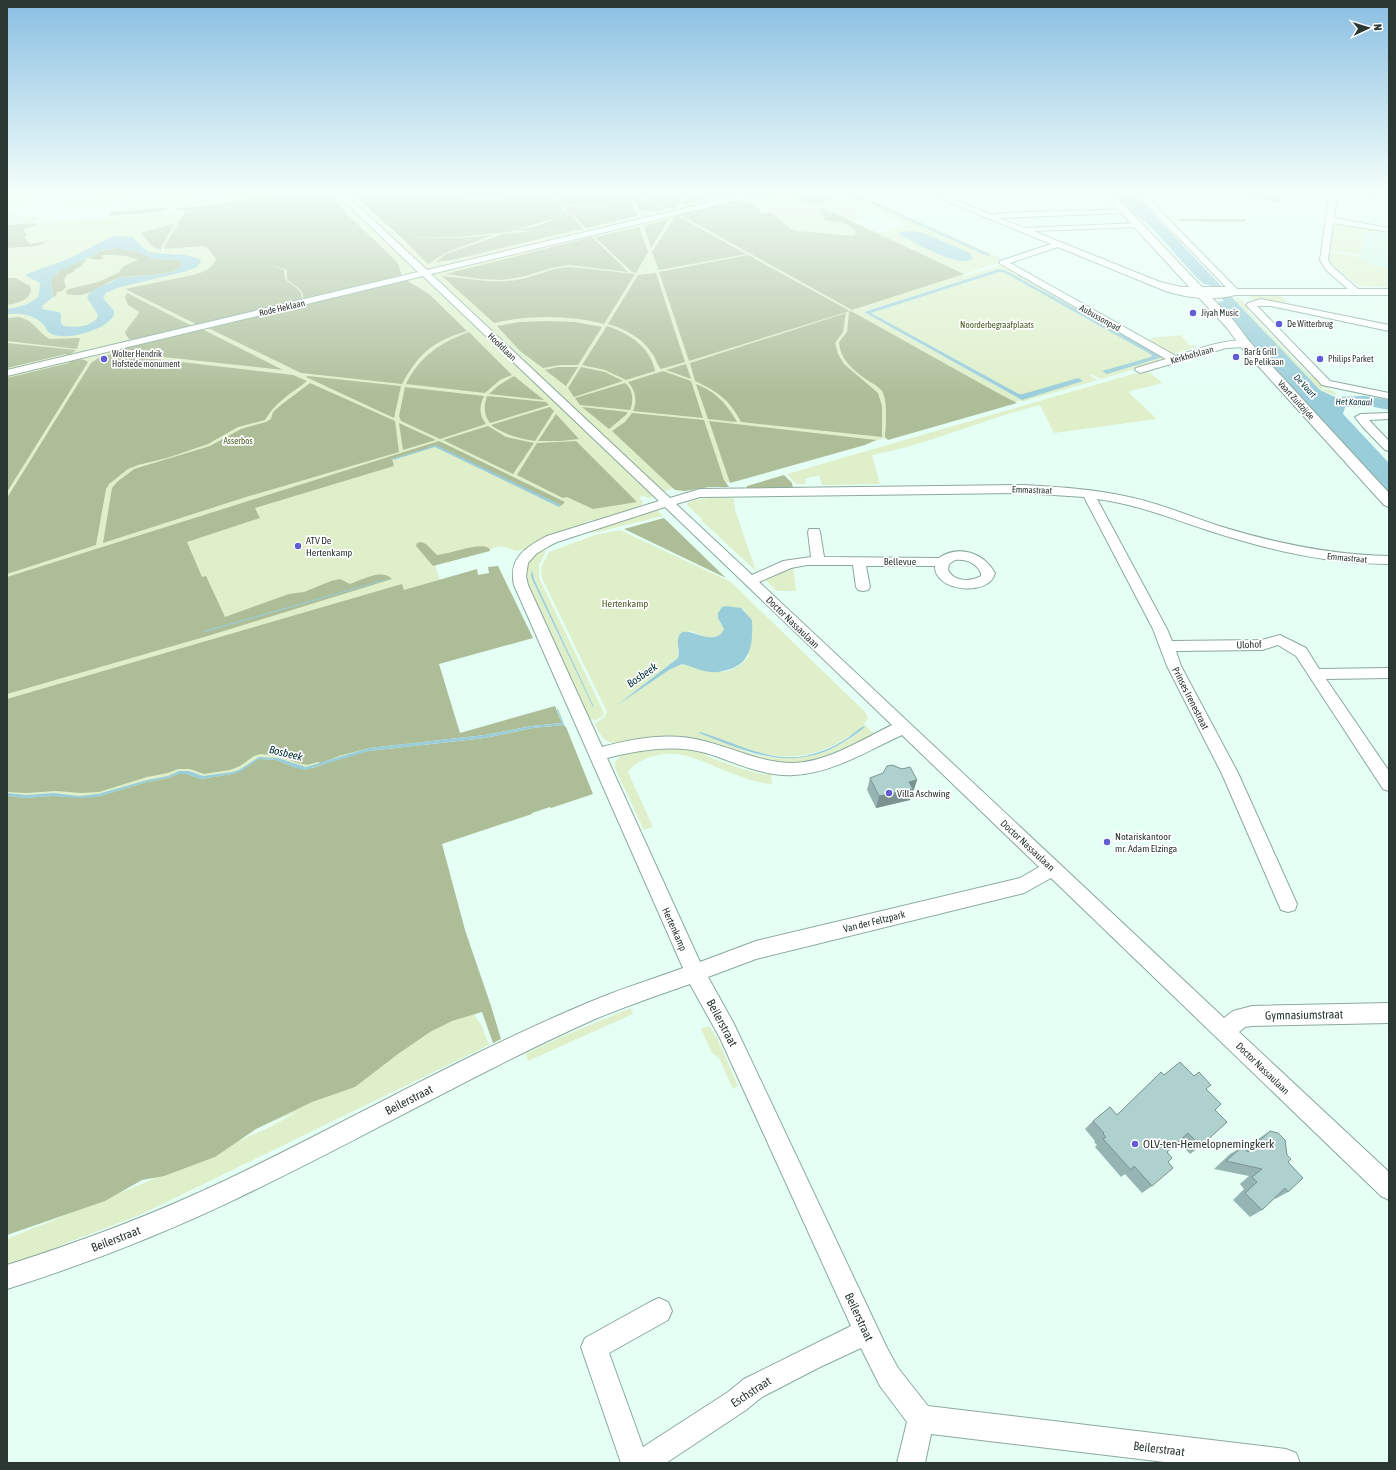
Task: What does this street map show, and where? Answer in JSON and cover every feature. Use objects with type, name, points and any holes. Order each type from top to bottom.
[{"type":"main road","name":"Vaart Zuidzijde","points":[[1170,260],[1231,325],[1245,344],[1389,502]]},
{"type":"street","name":"Hoofdlaan","points":[[410,260],[667,502]]},
{"type":"street","name":"Rode Heklaan","points":[[7,373],[484,260]]},
{"type":"street","name":"Aubussonpad","points":[[1016,260],[1003,264],[1176,360]]},
{"type":"street","points":[[1098,260],[1175,291],[1389,292]]},
{"type":"street","points":[[1196,260],[1224,292]]},
{"type":"street","points":[[1324,260],[1329,268],[1355,291]]},
{"type":"street","points":[[1286,292],[1303,310]]},
{"type":"street","points":[[1389,328],[1264,302],[1251,305],[1307,364],[1330,385],[1389,396]]},
{"type":"street","name":"Kerkhofslaan","points":[[1140,370],[1225,346],[1245,344]]},
{"type":"street","points":[[1389,416],[1361,417],[1389,448]]},
{"type":"street","name":"Emmastraat","points":[[667,502],[700,493],[733,492],[1023,490],[1088,494],[1128,500],[1243,537],[1301,552],[1341,558],[1389,560]]},
{"type":"street","name":"Prinses Irenestraat","points":[[1088,494],[1160,629],[1174,666],[1230,773],[1288,904]]},
{"type":"street","name":"Doctor Nassaulaan","points":[[667,502],[1389,1188]]},
{"type":"street","name":"Hertenkamp","points":[[667,502],[552,539],[540,545],[524,556],[518,568],[518,577],[694,972]]},
{"type":"street","points":[[814,532],[818,561]]},
{"type":"street","name":"Bellevue","points":[[749,581],[788,564],[818,561],[942,562]]},
{"type":"street","points":[[858,561],[863,586]]},
{"type":"street","name":"Ulohof","points":[[1166,646],[1262,645],[1280,640],[1301,652],[1389,784]]},
{"type":"street","points":[[1315,674],[1389,673]]},
{"type":"street","points":[[597,755],[643,743],[676,742],[701,746],[762,766],[783,769],[804,768],[832,760],[903,727]]},
{"type":"street","name":"Van der Feltzpark","points":[[694,972],[756,950],[1024,885],[1053,868]]},
{"type":"street","name":"Beilerstraat","points":[[7,1277],[54,1262],[145,1228],[230,1190],[548,1030],[591,1011],[694,972],[728,1031],[878,1356],[889,1376],[921,1420],[1181,1457],[1286,1463]]},
{"type":"street","name":"Gymnasiumstraat","points":[[1224,1031],[1240,1018],[1252,1016],[1389,1013]]},
{"type":"street","points":[[635,1463],[594,1347],[659,1311]]},
{"type":"street","name":"Eschstraat","points":[[642,1463],[737,1401],[753,1388],[866,1332]]},
{"type":"street","points":[[911,1463],[921,1420]]},
{"type":"shaded area","points":[[1361,260],[1389,260],[1389,268],[1369,264]]},
{"type":"green space","name":"Asserbos","points":[[7,260],[931,260],[966,276],[1003,265],[1170,359],[1101,379],[1091,374],[1089,375],[1098,380],[715,486],[676,487],[651,494],[651,498],[644,496],[639,497],[643,502],[640,507],[582,524],[526,549],[517,551],[501,546],[435,565],[448,605],[433,661],[415,849],[477,1019],[481,1024],[489,1045],[142,1214],[7,1266],[7,1239],[137,1186],[268,1128],[299,1111],[7,1226]],"holes":[[[999,269],[1005,270],[1162,357],[1151,357],[1152,355],[1003,272],[871,313],[1019,394],[1023,394],[1022,400],[864,312]]]},
{"type":"green space","points":[[86,260],[81,266],[74,270],[75,271],[67,275],[64,280],[66,287],[62,291],[57,292],[56,296],[53,297],[51,281],[53,278],[66,267]]},
{"type":"green space","points":[[138,260],[178,260],[182,266],[172,272],[117,279],[83,294],[67,294],[66,291],[69,289],[98,282],[118,273],[124,266]]},
{"type":"green space","points":[[216,260],[394,260],[398,263],[402,276],[303,300],[300,290],[287,279],[287,270],[269,264],[284,270],[285,279],[299,290],[302,300],[200,326],[125,289],[193,275],[210,268]]},
{"type":"green space","points":[[424,260],[435,260],[428,264]]},
{"type":"green space","points":[[439,260],[454,260],[452,260],[436,262]]},
{"type":"green space","points":[[502,260],[615,260],[628,272],[569,265],[552,268],[521,277],[502,280],[481,279],[445,274]]},
{"type":"green space","points":[[619,260],[644,260],[636,273],[632,272]]},
{"type":"green space","points":[[655,260],[716,260],[659,270]]},
{"type":"green space","points":[[724,260],[756,260],[850,311],[689,361],[659,272]]},
{"type":"green space","points":[[761,260],[933,260],[964,274],[852,310]]},
{"type":"green space","name":"Asserbos","points":[[932,260],[1006,260],[964,274]]},
{"type":"green space","points":[[1329,260],[1361,260],[1368,261],[1369,264],[1389,268],[1389,287],[1359,286]]},
{"type":"green space","points":[[564,267],[635,274],[604,324],[577,319],[549,317],[508,320],[494,323],[442,276],[488,281],[507,281],[524,279]]},
{"type":"green space","points":[[656,273],[685,362],[661,369],[653,355],[643,343],[627,331],[608,324],[638,275]]},
{"type":"green space","points":[[7,278],[15,278],[30,286],[30,295],[20,302],[7,305]]},
{"type":"green space","points":[[406,280],[429,294],[467,331],[445,339],[428,350],[421,356],[402,384],[301,373],[206,327]]},
{"type":"green space","points":[[127,293],[196,327],[139,340],[129,339],[125,333],[139,312],[128,305],[125,297]]},
{"type":"green space","points":[[1277,295],[1284,298],[1287,302],[1254,300],[1249,296]]},
{"type":"green space","points":[[1235,298],[1239,298],[1249,308],[1247,310],[1310,376],[1317,378],[1330,389],[1322,387],[1321,389],[1333,391],[1337,396],[1321,390],[1314,384],[1236,301],[1238,301]]},
{"type":"green space","points":[[851,311],[1017,403],[888,440],[885,437],[886,407],[882,391],[859,374],[850,365],[842,355],[840,349],[839,342],[847,332],[849,312]]},
{"type":"green space","points":[[846,313],[843,332],[835,343],[838,354],[844,364],[878,393],[882,406],[882,437],[741,422],[732,407],[722,397],[695,381],[690,363]]},
{"type":"green space","points":[[19,317],[28,321],[50,339],[80,338],[77,349],[7,341],[7,318]]},
{"type":"green space","points":[[520,322],[575,322],[602,327],[578,365],[560,365],[543,368],[520,351],[497,326]]},
{"type":"green space","points":[[607,326],[631,337],[638,342],[649,355],[655,371],[626,380],[605,370],[582,365]]},
{"type":"green space","points":[[200,328],[283,370],[118,352],[112,349]]},
{"type":"green space","points":[[469,332],[512,375],[500,380],[485,393],[406,384],[411,374],[424,358],[440,346]]},
{"type":"green space","points":[[1181,335],[1189,345],[1195,345],[1196,347],[1173,354],[1178,357],[1169,355],[1145,341],[1152,339],[1150,338]]},
{"type":"green space","points":[[7,343],[76,350],[67,357],[66,354],[7,368]]},
{"type":"green space","points":[[113,354],[293,375],[307,381],[279,403],[265,420],[238,427],[208,444],[128,469],[109,484],[106,489],[96,545],[7,574],[7,498],[91,363],[101,356]]},
{"type":"green space","points":[[77,359],[88,362],[7,492],[7,378],[69,363],[69,361]]},
{"type":"green space","points":[[686,364],[691,379],[666,370]]},
{"type":"green space","points":[[558,367],[578,367],[566,386],[545,370]]},
{"type":"green space","points":[[581,367],[605,372],[623,381],[574,397],[568,388]]},
{"type":"green space","points":[[663,371],[691,381],[703,418],[633,411],[635,407],[635,395],[628,382]]},
{"type":"green space","points":[[1143,371],[1150,373],[1163,383],[1130,391],[1129,393],[1157,419],[1054,433],[1040,405],[998,417],[915,445],[872,455],[880,484],[822,485],[819,475],[805,479],[806,484],[796,484],[787,474]]},
{"type":"green space","points":[[514,376],[544,400],[489,394],[499,385]]},
{"type":"green space","points":[[306,377],[401,386],[394,418]]},
{"type":"green space","points":[[310,383],[395,421],[399,452],[246,497],[103,543],[112,488],[117,482],[134,469],[210,446],[241,429],[266,422],[271,419],[273,412]]},
{"type":"green space","points":[[625,383],[630,388],[632,395],[630,410],[580,405],[575,398]]},
{"type":"green space","points":[[696,384],[720,399],[729,409],[737,422],[708,419]]},
{"type":"green space","points":[[405,387],[484,396],[480,410],[486,424],[440,439],[401,421],[399,416]]},
{"type":"green space","points":[[487,396],[546,402],[549,405],[490,423],[486,416],[485,410]]},
{"type":"green space","points":[[550,407],[554,411],[535,441],[512,436],[491,425]]},
{"type":"green space","points":[[582,407],[627,412],[627,414],[609,429]]},
{"type":"green space","points":[[632,413],[704,420],[724,480],[729,487],[709,487],[685,491],[675,490],[612,431],[625,422]]},
{"type":"green space","points":[[556,414],[579,439],[538,441]]},
{"type":"green space","points":[[709,421],[876,440],[865,445],[730,483]]},
{"type":"green space","points":[[399,423],[436,440],[403,450]]},
{"type":"green space","points":[[488,426],[506,437],[534,443],[513,474],[443,440]]},
{"type":"green space","points":[[439,441],[565,502],[561,506],[436,446],[392,459],[394,466],[255,508],[260,518],[187,542],[202,577],[206,576],[225,617],[289,594],[304,592],[331,581],[340,579],[350,584],[377,575],[388,576],[392,579],[211,635],[7,694],[7,577]]},
{"type":"green space","points":[[576,441],[637,502],[593,509],[567,497],[563,498],[517,475],[537,443]]},
{"type":"green space","points":[[784,475],[792,483],[793,489],[746,489],[747,486]]},
{"type":"green space","points":[[734,498],[735,510],[756,571],[702,521],[702,519],[686,504],[694,500]]},
{"type":"green space","points":[[657,510],[663,516],[593,533],[591,530]]},
{"type":"green space","points":[[664,518],[726,578],[624,529]]},
{"type":"green space","name":"Hertenkamp","points":[[620,530],[731,582],[866,713],[868,718],[864,724],[876,735],[816,761],[780,764],[711,745],[621,744],[620,742],[615,743],[604,739],[599,733],[595,724],[604,717],[607,712],[542,578],[541,568],[549,552],[595,535]],"holes":[[[736,607],[745,610],[749,656],[741,664],[725,672],[709,671],[682,664],[669,670],[616,706],[678,658],[678,638],[690,631],[708,638],[721,635],[724,630],[718,618],[718,613],[720,610]],[[865,727],[853,737],[826,751],[812,755],[783,758],[753,754],[699,733],[719,738],[744,749],[761,754],[792,756],[814,753],[844,740]]]},
{"type":"green space","points":[[421,542],[426,544],[437,555],[479,546],[489,548],[490,551],[433,566],[416,546],[417,543]]},
{"type":"green space","points":[[542,548],[546,552],[539,565],[539,578],[604,713],[602,717],[594,721],[593,719],[588,720],[526,583],[526,565]],"holes":[[[532,571],[534,579],[594,707],[532,579]]]},
{"type":"green space","points":[[498,566],[533,638],[439,664],[460,733],[555,706],[562,723],[532,726],[485,735],[369,748],[339,756],[321,763],[318,762],[307,765],[280,756],[260,754],[230,770],[204,774],[190,769],[178,769],[99,792],[7,792],[7,699],[402,584],[404,590],[477,569],[478,575],[489,573],[488,567]]},
{"type":"green space","points":[[793,567],[796,591],[777,591],[764,579]]},
{"type":"green space","points":[[563,725],[566,727],[593,794],[442,844],[465,930],[501,1039],[493,1043],[482,1012],[452,1021],[430,1032],[355,1087],[312,1102],[256,1129],[215,1157],[164,1176],[142,1180],[105,1201],[7,1235],[7,796],[25,798],[52,796],[97,797],[178,774],[187,774],[201,779],[232,774],[259,759],[276,760],[296,768],[313,768],[357,753],[485,738],[533,728]]},
{"type":"green space","points":[[666,746],[705,752],[706,756],[742,769],[766,775],[771,772],[772,784],[750,780],[694,758],[682,755],[658,755],[645,759],[633,766],[628,772],[653,827],[644,830],[615,768],[615,762],[620,756],[624,755],[623,751]]},
{"type":"green space","points":[[631,1008],[633,1014],[528,1061],[526,1054],[561,1037]]},
{"type":"green space","points":[[709,1026],[717,1038],[738,1086],[733,1089],[719,1058],[712,1053],[701,1029]]},
{"type":"water","points":[[66,260],[83,260],[56,273],[51,280],[53,297],[43,305],[42,309],[59,312],[61,314],[61,323],[64,326],[78,327],[91,323],[98,317],[87,298],[90,293],[99,287],[127,277],[171,272],[178,270],[182,266],[178,260],[169,260],[200,260],[201,262],[197,267],[187,271],[117,288],[106,293],[103,298],[114,311],[114,315],[110,320],[86,333],[67,336],[59,336],[49,333],[40,321],[31,316],[22,314],[7,314],[7,309],[29,303],[39,295],[40,283],[26,276],[36,270]]},
{"type":"water","points":[[954,260],[971,260],[967,261]]},
{"type":"water","points":[[1180,260],[1196,260],[1320,390],[1335,397],[1365,396],[1389,400],[1389,410],[1374,407],[1345,407],[1343,414],[1389,463],[1389,495],[1249,342],[1241,329],[1218,302],[1224,301],[1209,285],[1204,284]]},
{"type":"water","points":[[999,269],[1005,270],[1163,357],[1107,374],[1102,371],[1151,357],[1152,355],[1003,272],[871,313],[1019,394],[1078,378],[1083,381],[1022,400],[864,312]]},
{"type":"water","points":[[436,445],[561,505],[559,507],[435,447],[393,460],[392,459]]},
{"type":"water","points":[[532,570],[534,579],[594,707],[532,579]]},
{"type":"water","points":[[393,578],[205,632],[204,631],[383,580]]},
{"type":"water","points":[[726,606],[741,608],[752,620],[751,644],[742,663],[727,670],[716,672],[704,671],[682,664],[669,670],[616,706],[678,658],[678,639],[680,634],[689,632],[702,636],[715,637],[721,634],[724,629],[718,618],[718,613],[722,607]]},
{"type":"water","points":[[557,709],[565,727],[563,725],[533,728],[485,738],[369,751],[305,770],[276,760],[259,759],[240,772],[232,774],[201,779],[187,774],[178,774],[97,797],[78,798],[52,796],[25,798],[7,796],[7,793],[27,795],[54,793],[79,796],[98,794],[147,780],[168,776],[179,771],[189,771],[203,776],[232,772],[239,770],[259,757],[278,758],[306,767],[369,748],[485,735],[532,726],[562,723]]},
{"type":"water","points":[[864,726],[865,727],[843,742],[823,752],[803,757],[784,758],[764,755],[744,750],[699,733],[700,732],[758,752],[773,756],[788,757],[803,756],[827,749],[846,739]]},
{"type":"building","points":[[892,765],[902,769],[910,767],[917,780],[909,782],[913,789],[879,796],[870,778],[883,773],[887,766]]},
{"type":"building","name":"OLV-ten-Hemelopnemingkerk","points":[[1180,1062],[1194,1076],[1199,1072],[1211,1085],[1206,1089],[1221,1104],[1215,1110],[1227,1122],[1201,1146],[1188,1133],[1167,1152],[1172,1158],[1168,1162],[1173,1168],[1152,1186],[1134,1166],[1131,1170],[1103,1139],[1106,1137],[1103,1134],[1104,1133],[1093,1121],[1110,1107],[1117,1115],[1161,1072],[1164,1075]]},
{"type":"building","points":[[1270,1131],[1278,1133],[1285,1140],[1287,1155],[1291,1159],[1288,1162],[1303,1178],[1288,1192],[1285,1188],[1262,1210],[1245,1193],[1257,1182],[1252,1177],[1262,1169],[1226,1161],[1242,1147],[1248,1152]]},
{"type":"place","name":"Jiyah Music","points":[[1193,313]]},
{"type":"place","name":"De Witterbrug","points":[[1279,324]]},
{"type":"place","name":"Bar & Grill De Pelikaan","points":[[1236,357]]},
{"type":"place","name":"Wolter Hendrik Hofstede monument","points":[[104,359]]},
{"type":"place","name":"Philips Parket","points":[[1320,359]]},
{"type":"place","name":"ATV De Hertenkamp","points":[[298,546]]},
{"type":"place","name":"Villa Aschwing","points":[[889,793]]},
{"type":"place","name":"Notariskantoor mr. Adam Elzinga","points":[[1107,842]]},
{"type":"place","name":"OLV-ten-Hemelopnemingkerk","points":[[1135,1144]]},
{"type":"park label","name":"Noorderbegraafplaats","points":[[997,325]]},
{"type":"water label","name":"De Vaart","points":[[1305,386]]},
{"type":"water label","name":"Het Kanaal","points":[[1354,402]]},
{"type":"water label","name":"Bosbeek","points":[[642,675]]},
{"type":"water label","name":"Bosbeek","points":[[286,753]]}]
